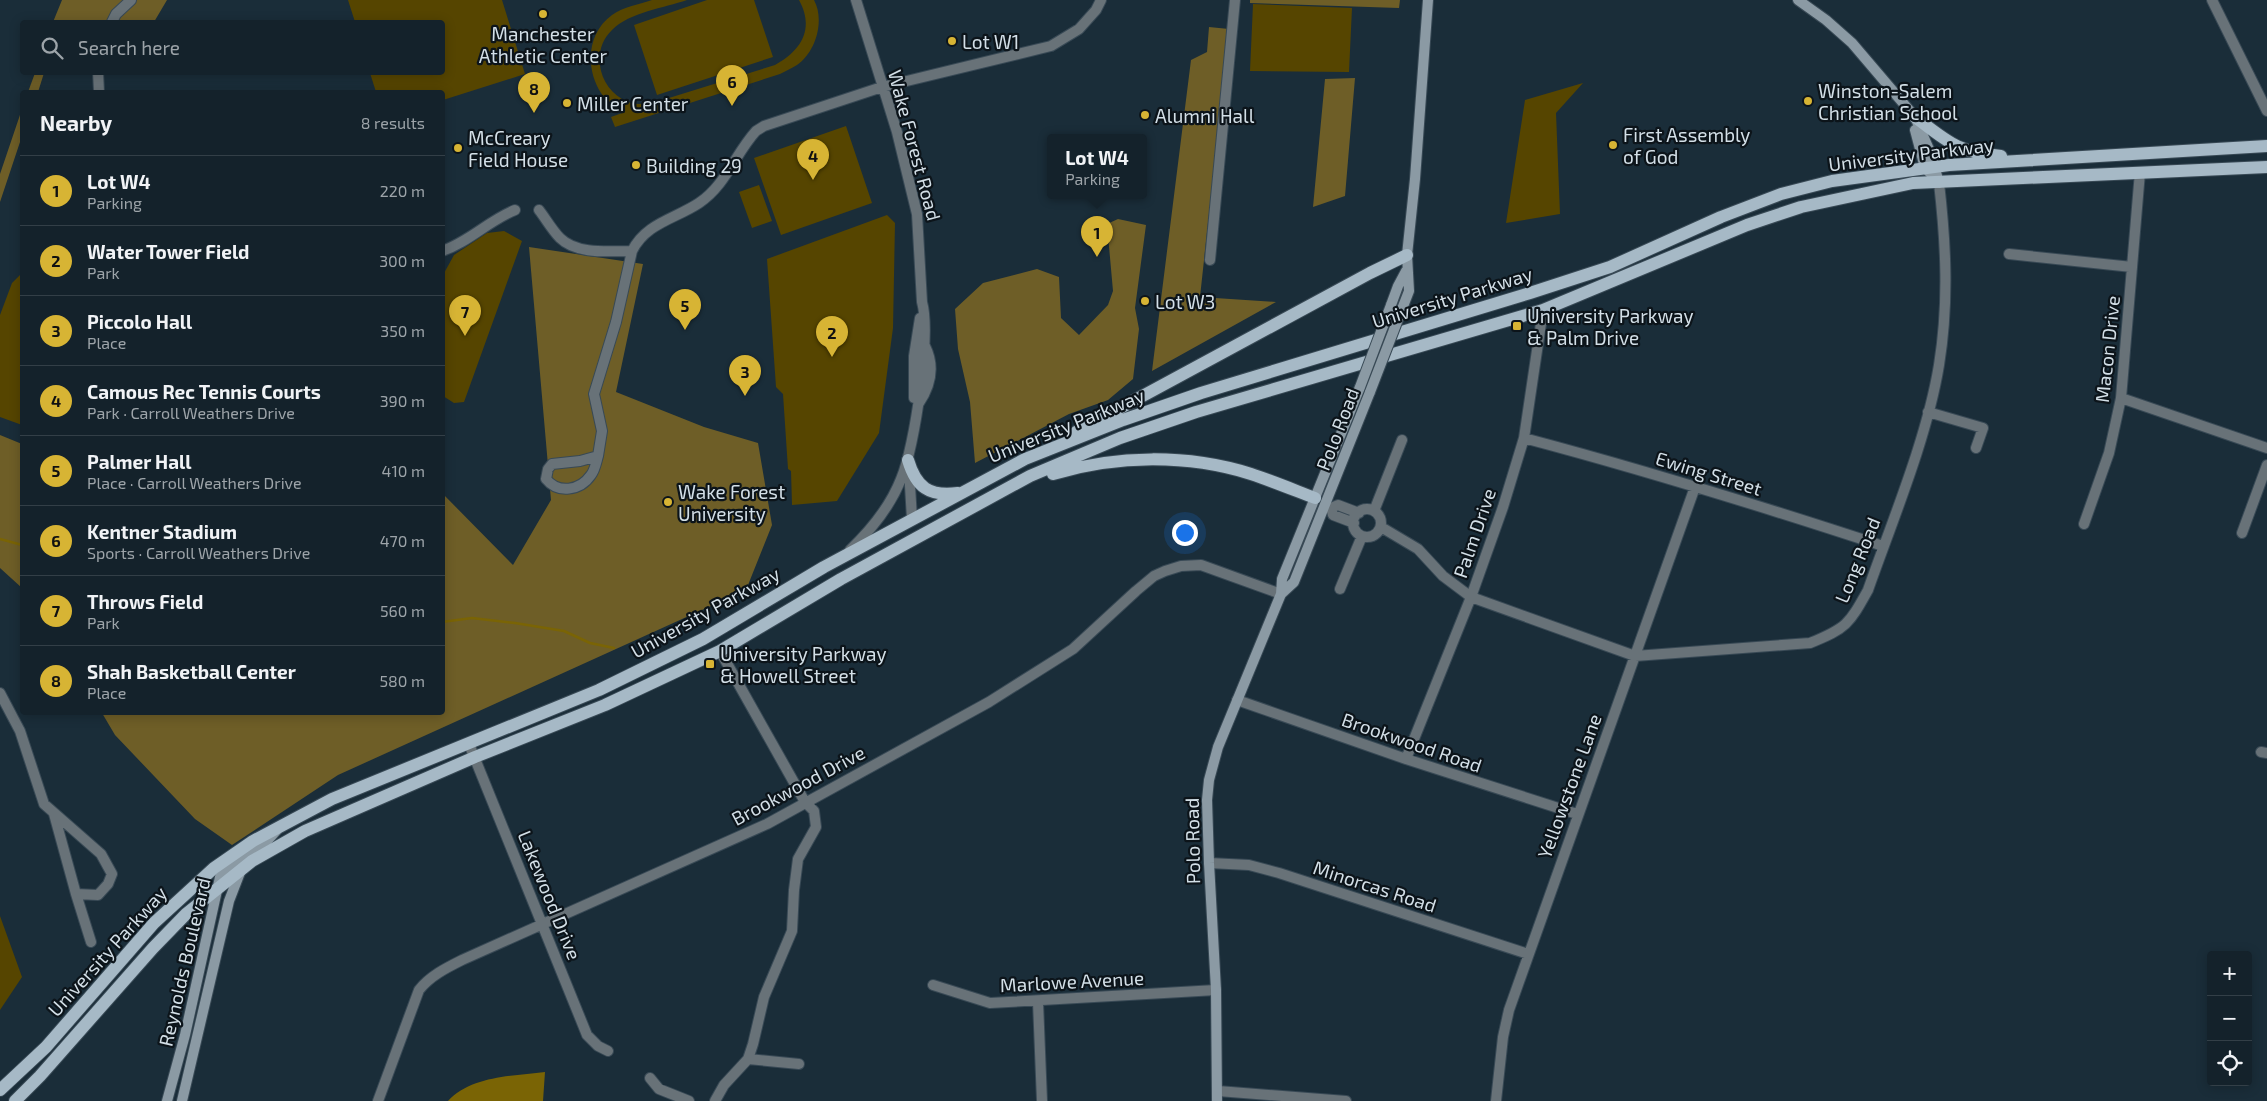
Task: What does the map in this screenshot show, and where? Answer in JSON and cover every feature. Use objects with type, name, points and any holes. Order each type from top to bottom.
[{"type":"main road","name":"Polo Road","points":[[1218,1096],[1216,990],[1207,800],[1210,780],[1218,747],[1281,594],[1282,579],[1332,489],[1409,291],[1406,270],[1415,179],[1428,0]]},
{"type":"main road","points":[[1798,0],[1826,20],[1852,43],[1915,117],[1940,138],[1955,146],[1971,151],[2010,157],[2020,161]]},
{"type":"main road","points":[[1900,100],[1918,136],[1929,167],[1939,183]]},
{"type":"main road","points":[[1915,117],[1928,145],[1929,167]]},
{"type":"main road","name":"University Parkway","points":[[0,1090],[46,1047],[135,942],[177,900],[228,858],[279,827],[332,799],[598,690],[703,639],[844,557],[1025,459],[1123,420],[1202,392],[1610,267],[1721,216],[1781,194],[1854,177],[1929,167],[2267,146]]},
{"type":"main road","name":"University Parkway","points":[[15,1101],[51,1065],[153,948],[186,914],[252,860],[305,831],[475,757],[605,705],[720,651],[873,561],[994,495],[1030,476],[1120,438],[1196,412],[1543,310],[1747,226],[1801,207],[1913,183],[2267,167]]},
{"type":"main road","points":[[1025,459],[1370,273],[1407,255]]},
{"type":"main road","name":"Polo Road","points":[[1324,504],[1360,387],[1398,286],[1406,270]]},
{"type":"main road","points":[[994,495],[1072,468],[1120,460],[1148,459],[1176,460],[1228,468],[1252,474],[1324,504]]},
{"type":"main road","points":[[908,460],[917,483],[937,493],[961,493]]},
{"type":"main road","points":[[873,561],[877,550],[908,532],[912,527],[912,519]]},
{"type":"main road","name":"Reynolds Boulevard","points":[[167,1101],[186,1035],[220,877],[224,871],[267,841],[279,827]]},
{"type":"main road","name":"Reynolds Boulevard","points":[[182,1101],[228,901],[242,869]]},
{"type":"street","points":[[113,20],[116,14],[131,0]]},
{"type":"street","name":"Wake Forest Road","points":[[856,0],[897,132],[919,226],[922,302],[914,356],[913,391],[917,406]]},
{"type":"street","points":[[598,456],[580,461],[552,464],[548,469],[546,479],[558,488],[576,488],[591,475],[598,456],[602,431],[594,394],[616,322],[635,244],[648,230],[699,203],[716,190],[746,143],[760,128],[882,87],[1051,46],[1079,29],[1096,10],[1101,0]]},
{"type":"street","points":[[1210,260],[1234,0]]},
{"type":"street","points":[[2212,0],[2267,112]]},
{"type":"street","points":[[98,75],[99,90]]},
{"type":"street","name":"Macon Drive","points":[[2084,524],[2109,453],[2121,398],[2140,172]]},
{"type":"street","name":"Long Road","points":[[1381,527],[1418,549],[1442,576],[1471,596],[1634,656],[1810,643],[1836,633],[1851,619],[1868,590],[1928,412],[1939,364],[1945,313],[1947,268],[1939,183]]},
{"type":"street","points":[[445,251],[462,243],[494,220],[515,210]]},
{"type":"street","points":[[539,210],[561,239],[568,244],[590,250],[632,251]]},
{"type":"street","points":[[2009,254],[2132,266]]},
{"type":"street","name":"Wake Forest Road","points":[[844,557],[881,517],[893,496],[908,460],[924,345],[926,316],[922,302]]},
{"type":"street","name":"Palm Drive","points":[[1406,759],[1471,596],[1503,507],[1524,438],[1543,310]]},
{"type":"street","points":[[2121,398],[2267,448]]},
{"type":"street","points":[[1928,412],[1983,428],[1976,448]]},
{"type":"street","name":"Ewing Street","points":[[1524,438],[1592,456],[1883,546]]},
{"type":"street","points":[[1374,511],[1402,440]]},
{"type":"street","name":"Wake Forest Road","points":[[908,460],[912,519]]},
{"type":"street","points":[[2242,533],[2267,465]]},
{"type":"street","name":"Yellowstone Lane","points":[[1496,1101],[1505,1028],[1528,954],[1695,487]]},
{"type":"street","points":[[1324,504],[1338,505],[1356,518]]},
{"type":"street","points":[[1367,508],[1374,511],[1381,519],[1381,527],[1374,536],[1362,536],[1354,528],[1356,518],[1367,508]]},
{"type":"street","points":[[1340,589],[1362,536]]},
{"type":"street","name":"Brookwood Drive","points":[[378,1101],[408,1016],[424,984],[440,971],[767,824],[989,702],[1073,649],[1136,591],[1154,576],[1165,571],[1181,566],[1201,565],[1281,594]]},
{"type":"street","points":[[716,1101],[724,1085],[748,1059],[754,1044],[764,997],[792,931],[798,858],[816,827],[814,811],[806,802],[720,651]]},
{"type":"street","points":[[0,692],[20,731],[44,804],[101,854],[112,874],[108,884],[98,895],[76,894]]},
{"type":"street","name":"Brookwood Road","points":[[1237,700],[1406,759],[1577,814]]},
{"type":"street","name":"Lakewood Drive","points":[[470,744],[587,1035],[598,1046],[608,1051]]},
{"type":"street","points":[[54,814],[90,942]]},
{"type":"street","name":"Minorcas Road","points":[[1209,863],[1249,865],[1279,873],[1528,954]]},
{"type":"street","name":"Marlowe Avenue","points":[[932,985],[990,1004],[1216,990]]},
{"type":"street","points":[[1038,1002],[1042,1101]]},
{"type":"street","points":[[748,1059],[799,1064]]},
{"type":"street","points":[[650,1078],[659,1089],[688,1101]]},
{"type":"street","points":[[1218,1096],[1346,1101]]},
{"type":"shaded area","points":[[62,0],[167,0],[155,20],[54,20]]},
{"type":"shaded area","points":[[348,0],[502,0],[525,74],[445,99],[445,90],[375,90],[371,75],[445,75],[445,20],[354,20]]},
{"type":"shaded area","points":[[652,0],[687,0],[628,19],[612,30],[605,38],[601,47],[600,67],[607,85],[622,99],[634,104],[656,102],[775,65],[792,53],[803,38],[806,20],[799,0],[814,0],[819,17],[817,35],[814,44],[804,59],[780,74],[615,127],[611,117],[625,112],[606,99],[596,83],[592,73],[591,62],[593,41],[597,31],[604,22],[616,12]]},
{"type":"shaded area","points":[[707,0],[754,0],[773,57],[657,95],[634,25]]},
{"type":"shaded area","points":[[1250,0],[1400,0],[1399,8],[1250,3]]},
{"type":"shaded area","points":[[1253,4],[1352,8],[1349,72],[1250,71]]},
{"type":"shaded area","points":[[1209,27],[1229,29],[1200,297],[1276,302],[1152,371],[1191,60],[1207,52]]},
{"type":"shaded area","points":[[34,75],[43,75],[39,90],[29,90]]},
{"type":"shaded area","points":[[1355,78],[1345,196],[1313,207],[1325,79]]},
{"type":"shaded area","points":[[1583,83],[1556,113],[1560,214],[1506,223],[1525,100]]},
{"type":"shaded area","points":[[20,115],[20,142],[0,202],[0,174]]},
{"type":"shaded area","points":[[846,126],[872,203],[781,235],[754,158]]},
{"type":"shaded area","points":[[759,185],[772,221],[752,228],[739,192]]},
{"type":"shaded area","points":[[887,215],[895,223],[893,328],[879,433],[837,501],[792,505],[791,471],[788,469],[783,394],[776,387],[767,259]]},
{"type":"shaded area","points":[[1118,219],[1146,225],[1135,308],[1139,329],[1133,379],[1108,400],[1069,414],[975,463],[970,402],[958,349],[955,309],[983,283],[1037,269],[1059,277],[1061,318],[1079,335],[1108,305],[1113,291],[1107,224]]},
{"type":"shaded area","points":[[504,231],[522,241],[464,402],[454,403],[445,397],[445,271],[454,255],[487,233]]},
{"type":"shaded area","points":[[529,247],[643,264],[616,392],[704,427],[758,443],[772,525],[746,590],[338,775],[232,845],[195,819],[115,735],[103,715],[445,715],[445,496],[513,565],[551,500]]},
{"type":"shaded area","points":[[20,275],[20,424],[0,417],[0,315],[12,283]]},
{"type":"shaded area","points":[[0,435],[20,443],[20,586],[0,568]]},
{"type":"shaded area","points":[[0,916],[22,977],[0,1010]]},
{"type":"shaded area","points":[[545,1072],[543,1101],[448,1101],[468,1086],[480,1082],[506,1076]]},
{"type":"waterway","points":[[0,539],[20,544]]},
{"type":"waterway","points":[[445,622],[472,618],[515,623],[564,631],[590,643],[614,648]]},
{"type":"place","name":"Manchester Athletic Center","points":[[543,14]]},
{"type":"place","name":"Lot W1","points":[[952,41]]},
{"type":"place","name":"Winston-Salem Christian School","points":[[1808,101]]},
{"type":"place","name":"Miller Center","points":[[567,103]]},
{"type":"place","name":"Kentner Stadium","points":[[732,106]]},
{"type":"place","name":"Shah Basketball Center","points":[[534,113]]},
{"type":"place","name":"Alumni Hall","points":[[1145,115]]},
{"type":"place","name":"First Assembly of God","points":[[1613,145]]},
{"type":"place","name":"McCreary Field House","points":[[458,148]]},
{"type":"place","name":"Building 29","points":[[636,165]]},
{"type":"place","name":"Camous Rec Tennis Courts","points":[[813,180]]},
{"type":"place","name":"Lot W4","points":[[1097,257]]},
{"type":"place","name":"Lot W3","points":[[1145,301]]},
{"type":"place","name":"University Parkway & Palm Drive","points":[[1517,326]]},
{"type":"place","name":"Palmer Hall","points":[[685,330]]},
{"type":"place","name":"Throws Field","points":[[465,336]]},
{"type":"place","name":"Water Tower Field","points":[[832,357]]},
{"type":"place","name":"Piccolo Hall","points":[[745,396]]},
{"type":"place","name":"Wake Forest University","points":[[668,502]]},
{"type":"place","name":"University Parkway & Howell Street","points":[[710,664]]}]
